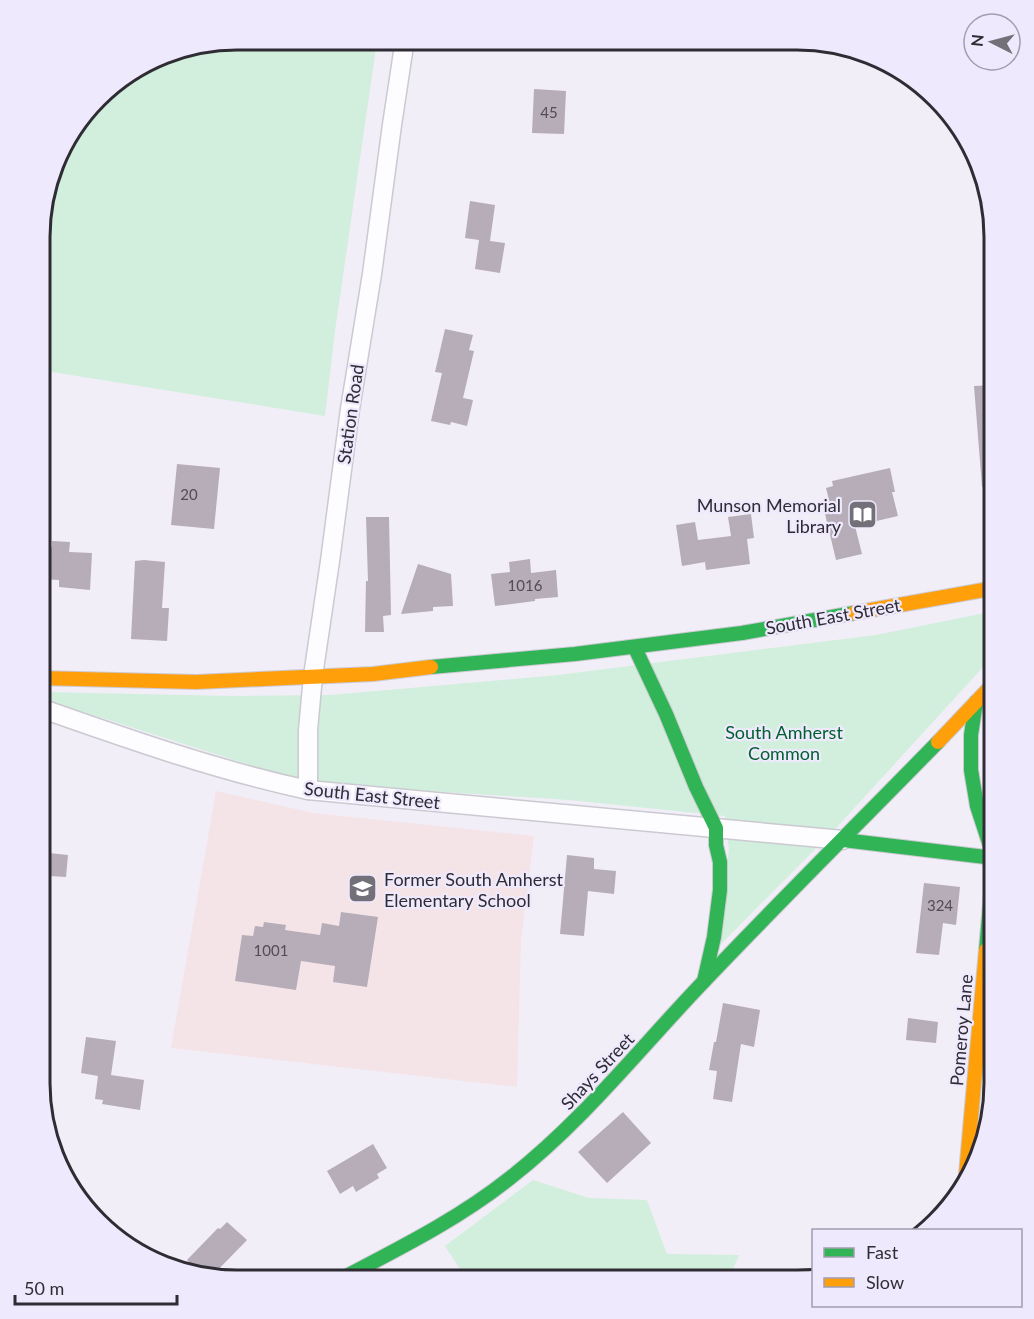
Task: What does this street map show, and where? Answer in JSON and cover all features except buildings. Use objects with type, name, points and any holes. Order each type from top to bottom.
[{"type":"main road","name":"South East Street","points":[[50,678],[196,682],[373,674],[635,648],[742,633],[985,590]]},
{"type":"main road","points":[[635,648],[716,828],[716,845],[720,862],[720,890],[714,937],[704,981]]},
{"type":"main road","points":[[843,840],[984,693]]},
{"type":"main road","name":"Pomeroy Lane","points":[[976,702],[971,735],[970,770],[976,806],[984,830]]},
{"type":"main road","points":[[843,840],[984,857]]},
{"type":"main road","name":"Shays Street","points":[[359,1269],[466,1210],[524,1168],[557,1139],[596,1100],[704,981],[843,840]]},
{"type":"main road","name":"Pomeroy Lane","points":[[967,1160],[984,969]]},
{"type":"street","name":"Station Road","points":[[308,790],[308,730],[313,676],[403,49]]},
{"type":"street","name":"South East Street","points":[[50,712],[134,741],[262,779],[308,790],[843,840]]},
{"type":"shaded area","name":"Former South Amherst Elementary School","points":[[216,791],[313,813],[534,836],[521,942],[517,1087],[171,1048]]},
{"type":"green space","points":[[237,49],[376,49],[325,416],[50,372],[51,212],[59,176],[75,143],[104,104],[143,75],[176,59],[212,51]]},
{"type":"green space","name":"South Amherst Common","points":[[985,613],[985,665],[837,827],[720,945],[729,849],[725,816],[569,800],[306,783],[50,701],[50,692],[232,696],[331,695],[558,675],[876,635]]},
{"type":"green space","points":[[533,1180],[589,1198],[647,1200],[667,1254],[739,1255],[733,1269],[460,1269],[445,1246]]},
{"type":"traffic: fast","points":[[431,667],[575,654],[742,633],[854,613]]},
{"type":"traffic: fast","points":[[635,648],[716,828],[716,845],[720,862],[720,890],[714,937],[704,981]]},
{"type":"traffic: fast","points":[[976,702],[971,735],[971,770],[977,806],[984,828]]},
{"type":"traffic: fast","points":[[360,1269],[448,1221],[490,1193],[535,1157],[582,1113],[783,899],[938,742]]},
{"type":"traffic: fast","points":[[843,840],[984,857]]},
{"type":"traffic: slow","points":[[854,613],[985,590]]},
{"type":"traffic: slow","points":[[50,678],[196,682],[373,674],[431,667]]},
{"type":"traffic: slow","points":[[938,742],[984,693]]},
{"type":"traffic: slow","points":[[967,1160],[984,971]]},
{"type":"place","name":"Munson Memorial Library","points":[[862,515]]},
{"type":"place","name":"Former South Amherst Elementary School","points":[[363,889]]}]
